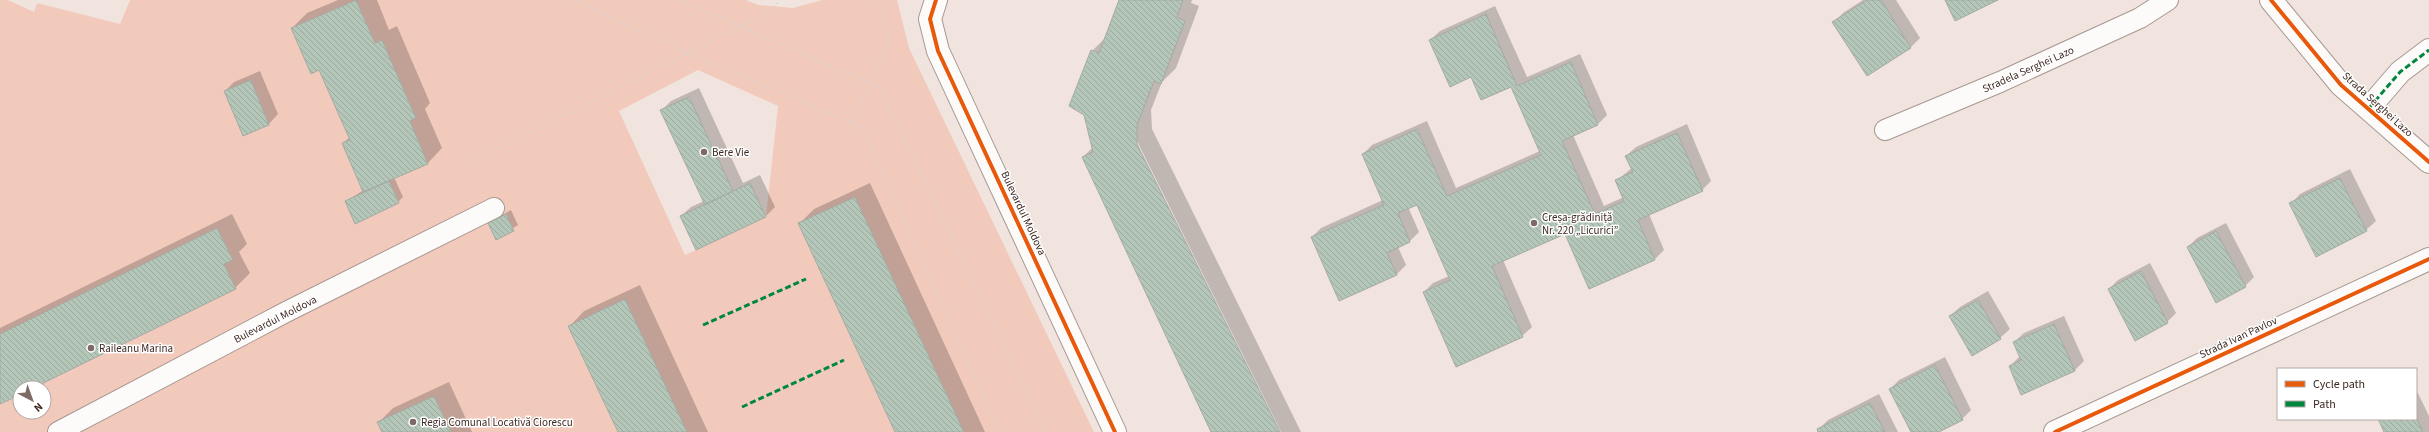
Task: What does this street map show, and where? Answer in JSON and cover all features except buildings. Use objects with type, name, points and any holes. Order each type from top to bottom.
[{"type":"street","name":"Bulevardul Moldova","points":[[936,0],[930,19],[938,51],[1115,432]]},
{"type":"street","name":"Strada Serghei Lazo","points":[[2271,0],[2341,84],[2429,162]]},
{"type":"street","points":[[2369,108],[2400,72],[2429,50]]},
{"type":"street","name":"Strada Ivan Pavlov","points":[[2055,432],[2429,259]]},
{"type":"lane","name":"Stradela Serghei Lazo","points":[[1885,130],[2000,82],[2140,18],[2168,0]]},
{"type":"lane","name":"Bulevardul Moldova","points":[[58,432],[281,314],[494,208]]},
{"type":"path","points":[[574,0],[688,53],[862,127],[999,432]]},
{"type":"path","points":[[680,0],[879,87],[1046,432]]},
{"type":"path","points":[[472,162],[741,27],[776,6],[778,0]]},
{"type":"path","points":[[851,122],[890,42],[878,0]]},
{"type":"shaded area","points":[[0,0],[8,0],[34,12],[37,3],[120,24],[130,0],[746,0],[758,5],[793,8],[822,0],[897,0],[909,48],[1094,432],[0,432]],"holes":[[[698,70],[778,106],[766,217],[685,255],[619,111]]]},
{"type":"marked path","points":[[2369,108],[2400,72],[2429,50]]},
{"type":"marked path","points":[[703,325],[806,279]]},
{"type":"marked path","points":[[742,407],[844,360]]},
{"type":"cycle path","points":[[936,0],[930,19],[938,51],[1115,432]]},
{"type":"cycle path","points":[[2271,0],[2341,85],[2429,162]]},
{"type":"cycle path","points":[[2055,432],[2429,259]]},
{"type":"place","name":"Bere Vie","points":[[704,152]]},
{"type":"place","name":"Creșa-grădiniță Nr. 220 „Licurici”","points":[[1534,223]]},
{"type":"place","name":"Raileanu Marina","points":[[91,348]]},
{"type":"place","name":"Regia Comunal Locativă Ciorescu","points":[[413,422]]}]
